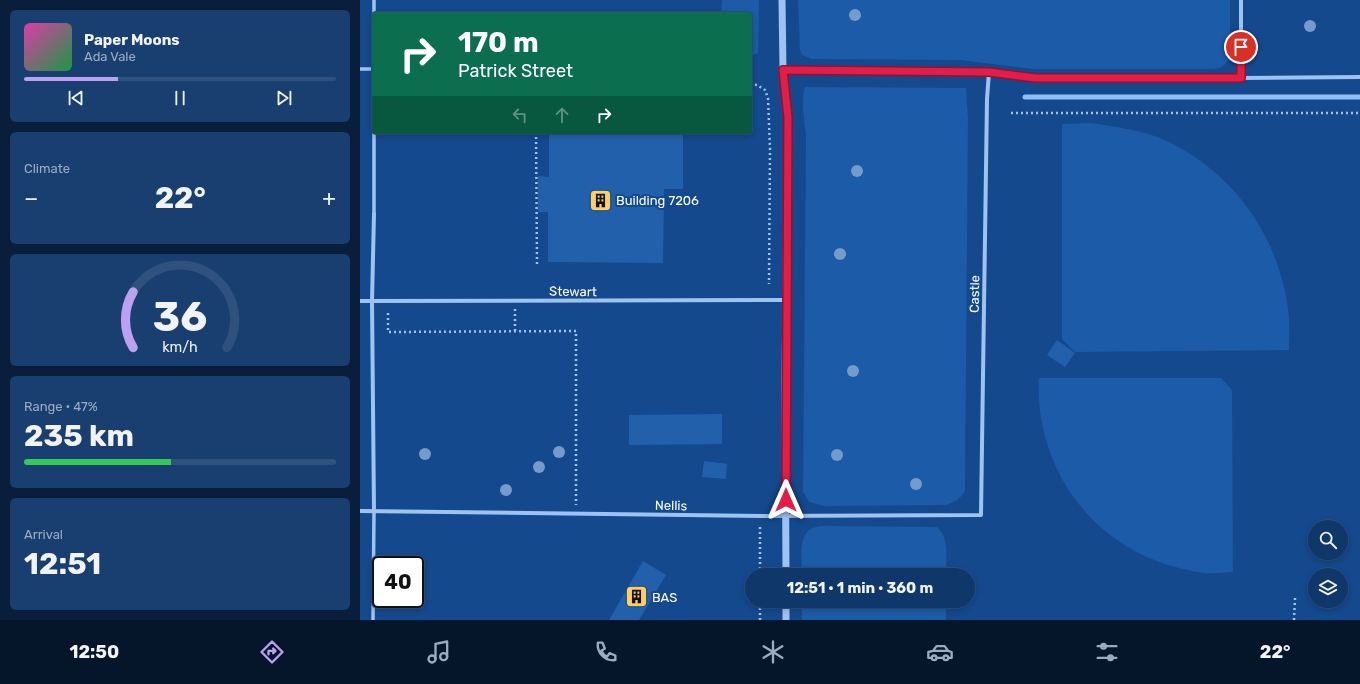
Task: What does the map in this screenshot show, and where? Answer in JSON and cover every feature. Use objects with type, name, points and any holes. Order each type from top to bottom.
[{"type":"street","points":[[374,0],[374,12]]},
{"type":"street","points":[[782,0],[783,70],[788,118],[786,568]]},
{"type":"street","points":[[1241,0],[1241,78]]},
{"type":"street","points":[[360,69],[372,69]]},
{"type":"street","points":[[783,70],[989,72],[1035,78],[1241,78],[1360,76]]},
{"type":"street","name":"Castle","points":[[981,515],[987,98],[989,72]]},
{"type":"street","points":[[373,620],[374,511],[372,301],[374,134]]},
{"type":"street","name":"Stewart","points":[[360,301],[611,302],[786,300]]},
{"type":"street","name":"Nellis","points":[[360,511],[786,516],[981,515]]},
{"type":"street","points":[[786,608],[786,620]]},
{"type":"path","points":[[752,84],[757,84],[765,90],[768,98],[770,149],[769,284]]},
{"type":"path","points":[[1011,113],[1360,113]]},
{"type":"path","points":[[536,134],[537,265]]},
{"type":"path","points":[[515,301],[515,331]]},
{"type":"path","points":[[388,313],[388,332],[576,331],[576,513]]},
{"type":"path","points":[[760,527],[760,568]]},
{"type":"path","points":[[1294,620],[1296,598]]},
{"type":"path","points":[[760,608],[760,620]]},
{"type":"shaded area","points":[[722,0],[759,0],[758,53],[752,55],[752,12],[721,12]]},
{"type":"shaded area","points":[[798,0],[1230,0],[1230,55],[1225,65],[1215,69],[1032,69],[960,60],[812,59],[802,55],[800,50]]},
{"type":"shaded area","points":[[805,87],[966,88],[968,119],[965,491],[952,503],[946,505],[825,506],[809,502],[803,491],[806,136],[803,98]]},
{"type":"shaded area","points":[[1091,123],[1139,132],[1167,141],[1191,154],[1213,170],[1232,189],[1249,210],[1263,232],[1283,281],[1288,308],[1289,350],[1075,352],[1062,339],[1062,124]]},
{"type":"shaded area","points":[[1039,378],[1221,378],[1232,390],[1233,572],[1205,573],[1157,561],[1123,544],[1096,523],[1080,506],[1056,467],[1042,423],[1039,401]]},
{"type":"shaded area","points":[[820,526],[937,527],[946,543],[946,568],[802,568],[801,552],[803,540],[809,530]]},
{"type":"shaded area","points":[[802,608],[946,608],[946,620],[802,620]]},
{"type":"building","name":"Building 7206","points":[[549,134],[683,134],[683,189],[664,189],[663,263],[548,262],[548,212],[538,212],[538,176],[549,177]]},
{"type":"building","points":[[1057,340],[1075,353],[1065,367],[1047,355]]},
{"type":"building","points":[[722,414],[722,444],[629,445],[629,415]]},
{"type":"building","points":[[704,461],[727,464],[726,479],[702,477]]},
{"type":"building","name":"BAS","points":[[643,561],[666,575],[639,620],[609,620]]},
{"type":"waterway","points":[[1025,97],[1360,97]]},
{"type":"place","name":"Building 7206","points":[[601,200]]},
{"type":"place","name":"BAS","points":[[637,597]]},
{"type":"route","points":[[786,500],[788,118],[783,70],[989,72],[1035,78],[1241,78],[1241,47]]}]
